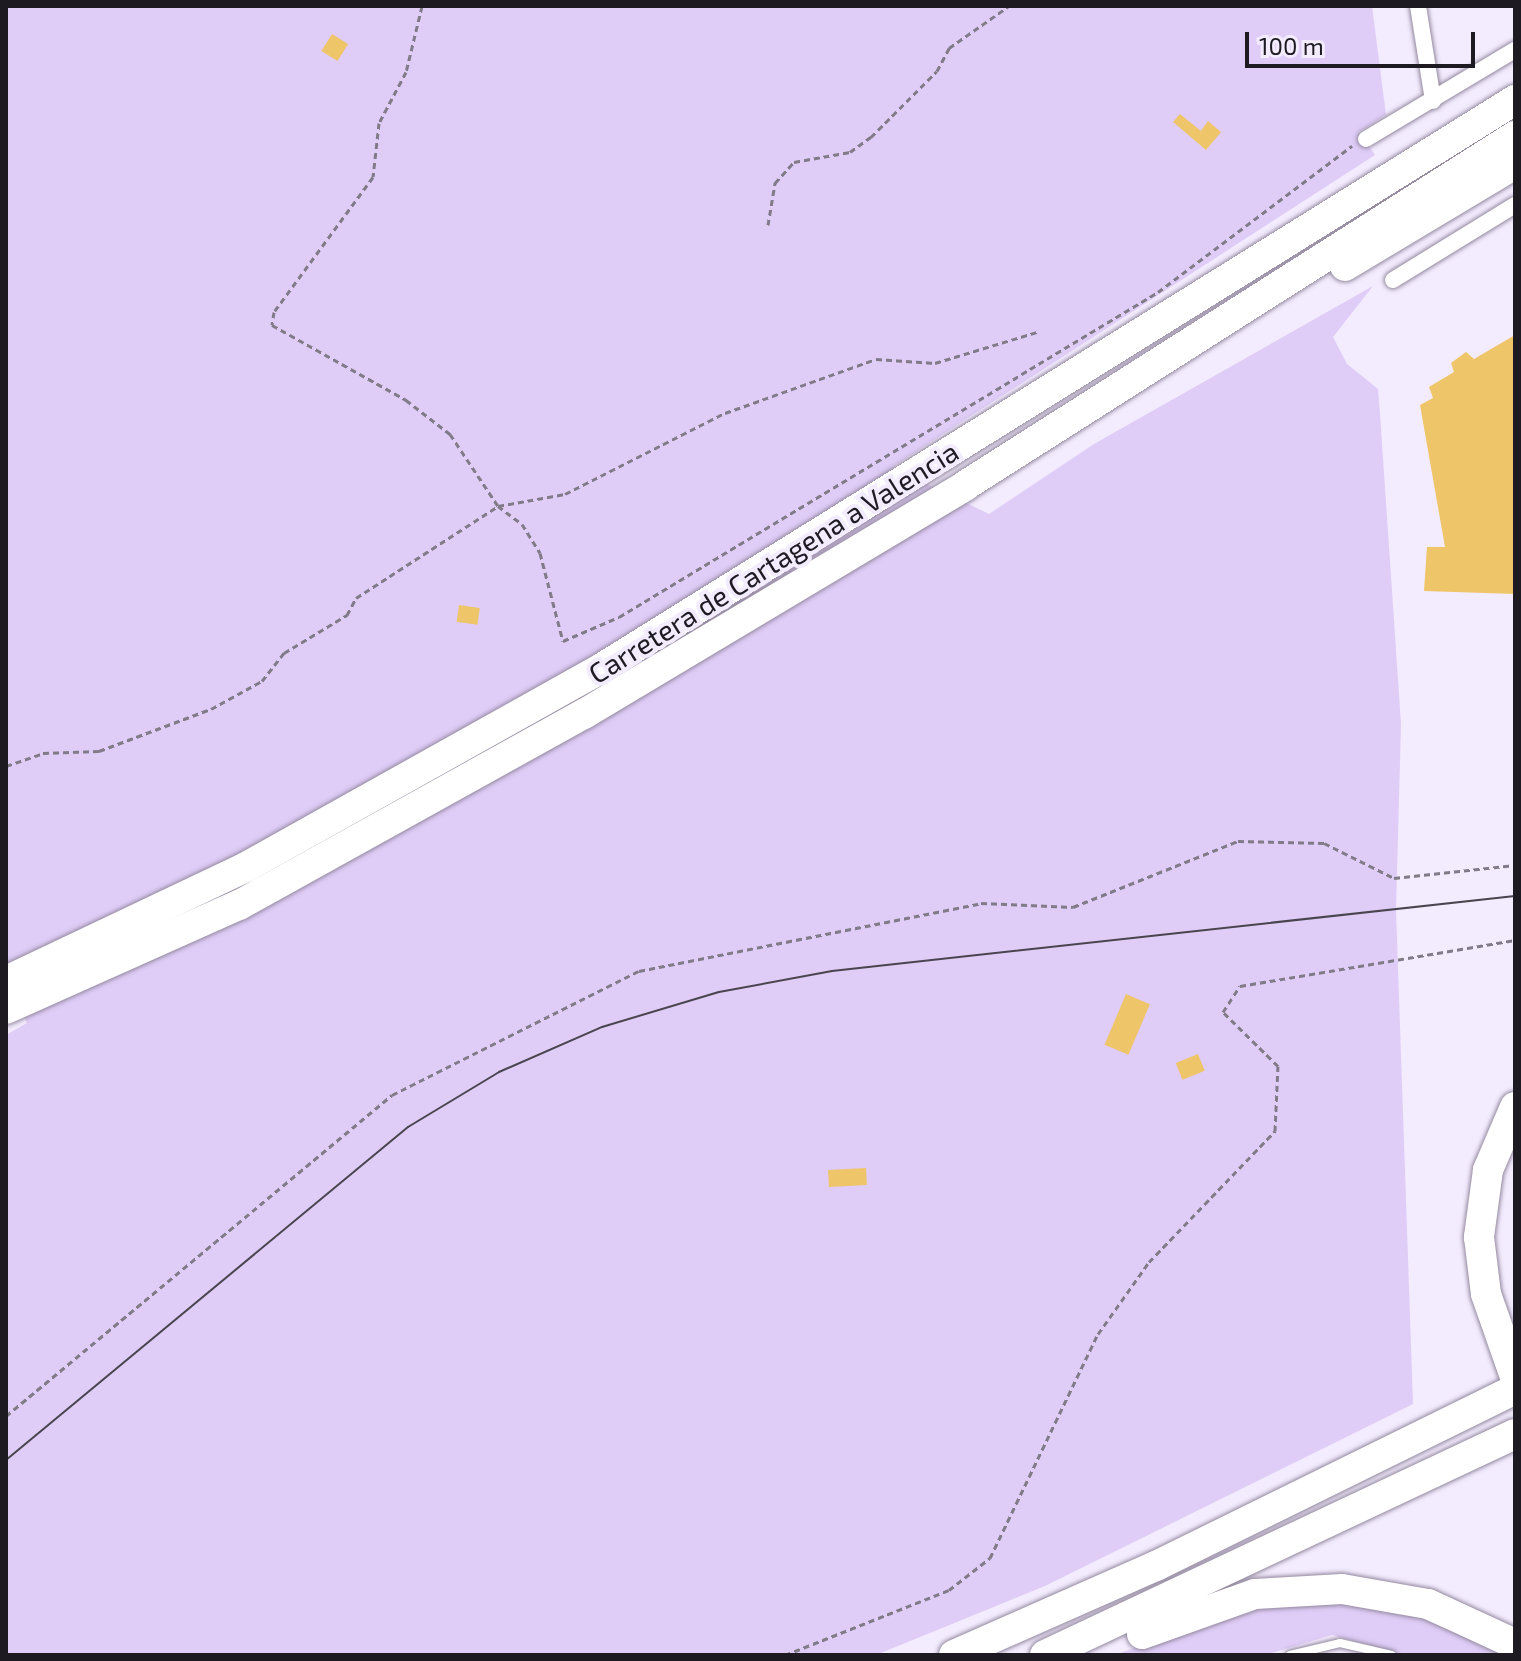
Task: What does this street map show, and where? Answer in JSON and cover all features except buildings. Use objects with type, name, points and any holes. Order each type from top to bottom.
[{"type":"highway","name":"Carretera de Cartagena a Valencia","points":[[6,981],[246,867],[424,769],[756,575],[1515,100]]},
{"type":"highway","name":"Carretera de Cartagena a Valencia","points":[[6,1009],[239,905],[584,714],[966,485],[1515,136]]},
{"type":"highway","points":[[966,485],[1059,443],[1515,164]]},
{"type":"highway","points":[[6,957],[424,769]]},
{"type":"highway","points":[[6,1023],[239,905]]},
{"type":"highway","points":[[1515,1107],[1491,1159],[1479,1220],[1515,1377]]},
{"type":"highway","points":[[1505,1332],[1489,1220],[1494,1182],[1515,1127]]},
{"type":"highway","points":[[954,1655],[1515,1389]]},
{"type":"highway","points":[[1045,1655],[1515,1434]]},
{"type":"highway","points":[[1088,1655],[1218,1604],[1304,1589],[1428,1604],[1515,1644]]},
{"type":"street","points":[[1418,6],[1433,101]]},
{"type":"street","points":[[1366,139],[1515,50]]},
{"type":"street","points":[[1393,280],[1515,205]]},
{"type":"lane","points":[[1290,1655],[1340,1643],[1392,1655]]},
{"type":"path","points":[[422,6],[406,72],[379,123],[373,177],[274,312],[272,325],[406,400],[450,434],[498,506],[522,524],[540,553],[563,641],[619,617],[1158,292],[1309,173],[1366,139]]},
{"type":"path","points":[[768,225],[775,183],[794,162],[861,145],[937,71],[949,48],[1009,6]]},
{"type":"path","points":[[6,766],[43,753],[99,751],[211,709],[262,681],[284,653],[347,615],[356,598],[498,506],[565,494],[725,413],[876,359],[935,363],[1037,332]]},
{"type":"path","points":[[6,1416],[392,1095],[639,971],[981,903],[1073,907],[1238,841],[1324,843],[1394,878],[1515,865]]},
{"type":"path","points":[[785,1655],[949,1590],[990,1558],[1098,1334],[1149,1262],[1275,1131],[1278,1066],[1223,1012],[1240,986],[1515,940]]},
{"type":"shaded area","points":[[6,6],[1372,6],[1386,115],[1359,132],[1375,155],[892,467],[989,514],[1094,444],[1373,286],[1333,337],[1347,364],[1378,389],[1380,414],[1401,724],[1396,910],[1413,1404],[1045,1586],[876,1655],[6,1655],[6,1035],[27,1023],[6,977]]},
{"type":"shaded area","points":[[1350,1601],[1414,1613],[1504,1655],[1405,1655],[1332,1635],[1265,1655],[1115,1655],[1247,1607]]},
{"type":"tram line","points":[[6,1460],[408,1127],[499,1072],[602,1027],[719,992],[832,971],[1515,896]]}]
